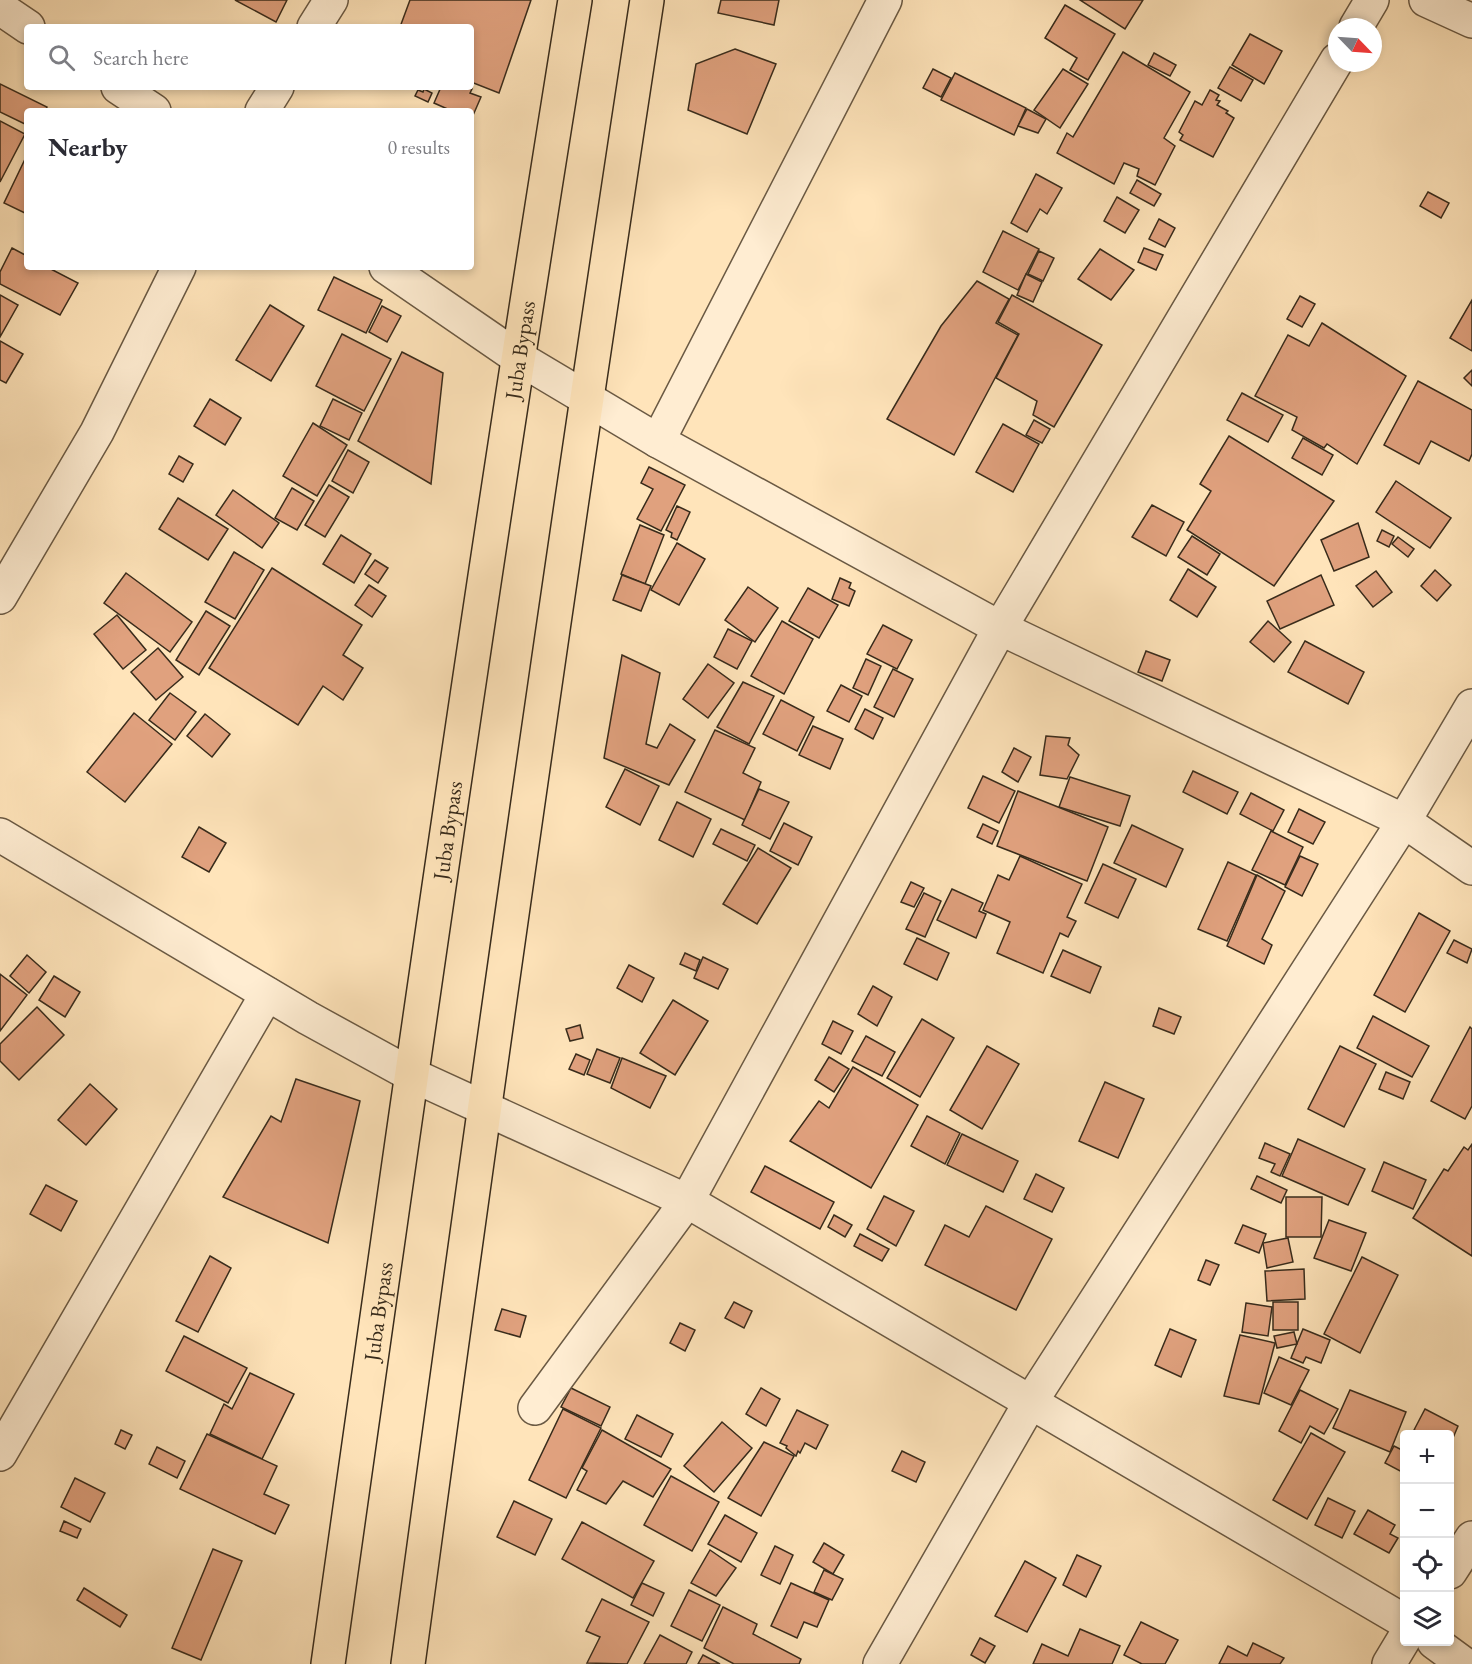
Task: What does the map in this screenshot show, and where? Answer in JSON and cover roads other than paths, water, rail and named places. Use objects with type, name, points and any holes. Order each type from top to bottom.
[{"type":"main road","name":"Juba Bypass","points":[[328,1664],[410,1074],[517,357],[576,0]]},
{"type":"main road","points":[[408,1664],[484,1107],[586,398],[647,0]]},
{"type":"street","points":[[316,24],[331,0]]},
{"type":"street","points":[[658,441],[885,0]]},
{"type":"street","points":[[1361,18],[1372,0]]},
{"type":"street","points":[[1426,0],[1472,21]]},
{"type":"street","points":[[0,8],[24,24]]},
{"type":"street","points":[[535,1408],[687,1201],[1000,628],[1330,72]]},
{"type":"street","points":[[122,90],[150,108]]},
{"type":"street","points":[[264,108],[275,90]]},
{"type":"street","points":[[0,597],[97,432],[178,270]]},
{"type":"street","points":[[390,270],[517,357],[658,441],[1000,628],[1404,821],[1472,868]]},
{"type":"street","points":[[880,1664],[1030,1402],[1404,821],[1472,706]]},
{"type":"street","points":[[0,835],[267,994],[410,1074],[687,1201],[1400,1618]]},
{"type":"street","points":[[0,1454],[267,994]]},
{"type":"street","points":[[1454,1565],[1472,1538]]},
{"type":"street","points":[[1389,1664],[1400,1646]]},
{"type":"street","points":[[1441,1646],[1464,1664]]}]
